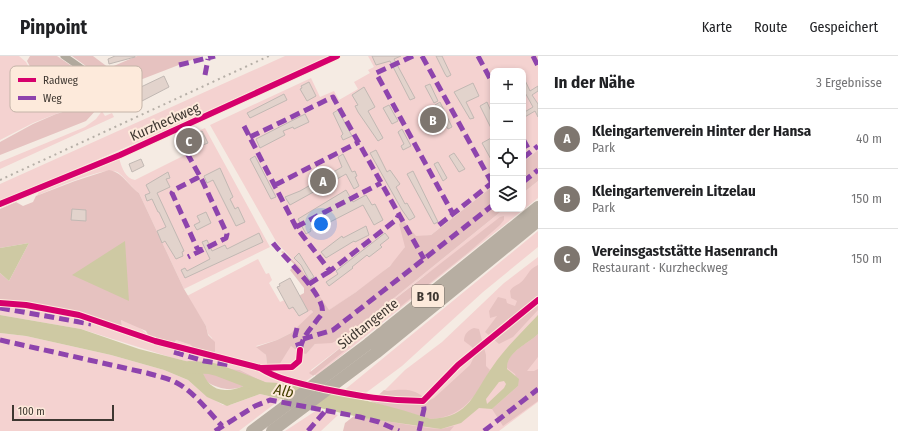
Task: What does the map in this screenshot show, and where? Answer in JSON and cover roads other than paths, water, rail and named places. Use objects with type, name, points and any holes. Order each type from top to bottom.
[{"type":"highway","name":"Südtangente","points":[[252,431],[368,344],[538,207]]},
{"type":"highway","name":"Südtangente","points":[[272,431],[332,387],[538,221]]},
{"type":"street","points":[[64,56],[78,66]]},
{"type":"street","name":"Kurzheckweg","points":[[0,204],[120,155],[337,56]]},
{"type":"water","points":[[125,241],[129,301],[72,275]]},
{"type":"water","points":[[29,243],[9,281],[0,273],[0,248]]},
{"type":"water","name":"Alb","points":[[0,315],[81,329],[139,349],[205,366],[202,370],[207,381],[213,387],[221,390],[230,390],[256,382],[298,386],[363,400],[431,419],[455,414],[470,402],[503,352],[538,315],[538,334],[518,349],[510,358],[508,363],[507,369],[519,379],[518,386],[492,409],[479,408],[461,423],[441,429],[363,418],[260,394],[227,406],[207,397],[188,380],[164,370],[111,355],[26,336],[0,333]],"holes":[[[504,381],[506,384],[504,388],[487,404],[486,399],[499,382]]]},
{"type":"waterway","points":[[189,367],[217,370],[262,387]]},
{"type":"railway","points":[[0,180],[269,56]]},
{"type":"place","name":"Kleingartenverein Litzelau","points":[[433,120]]},
{"type":"place","name":"Vereinsgaststätte Hasenranch","points":[[189,141]]},
{"type":"place","name":"Kleingartenverein Hinter der Hansa","points":[[323,181]]}]
